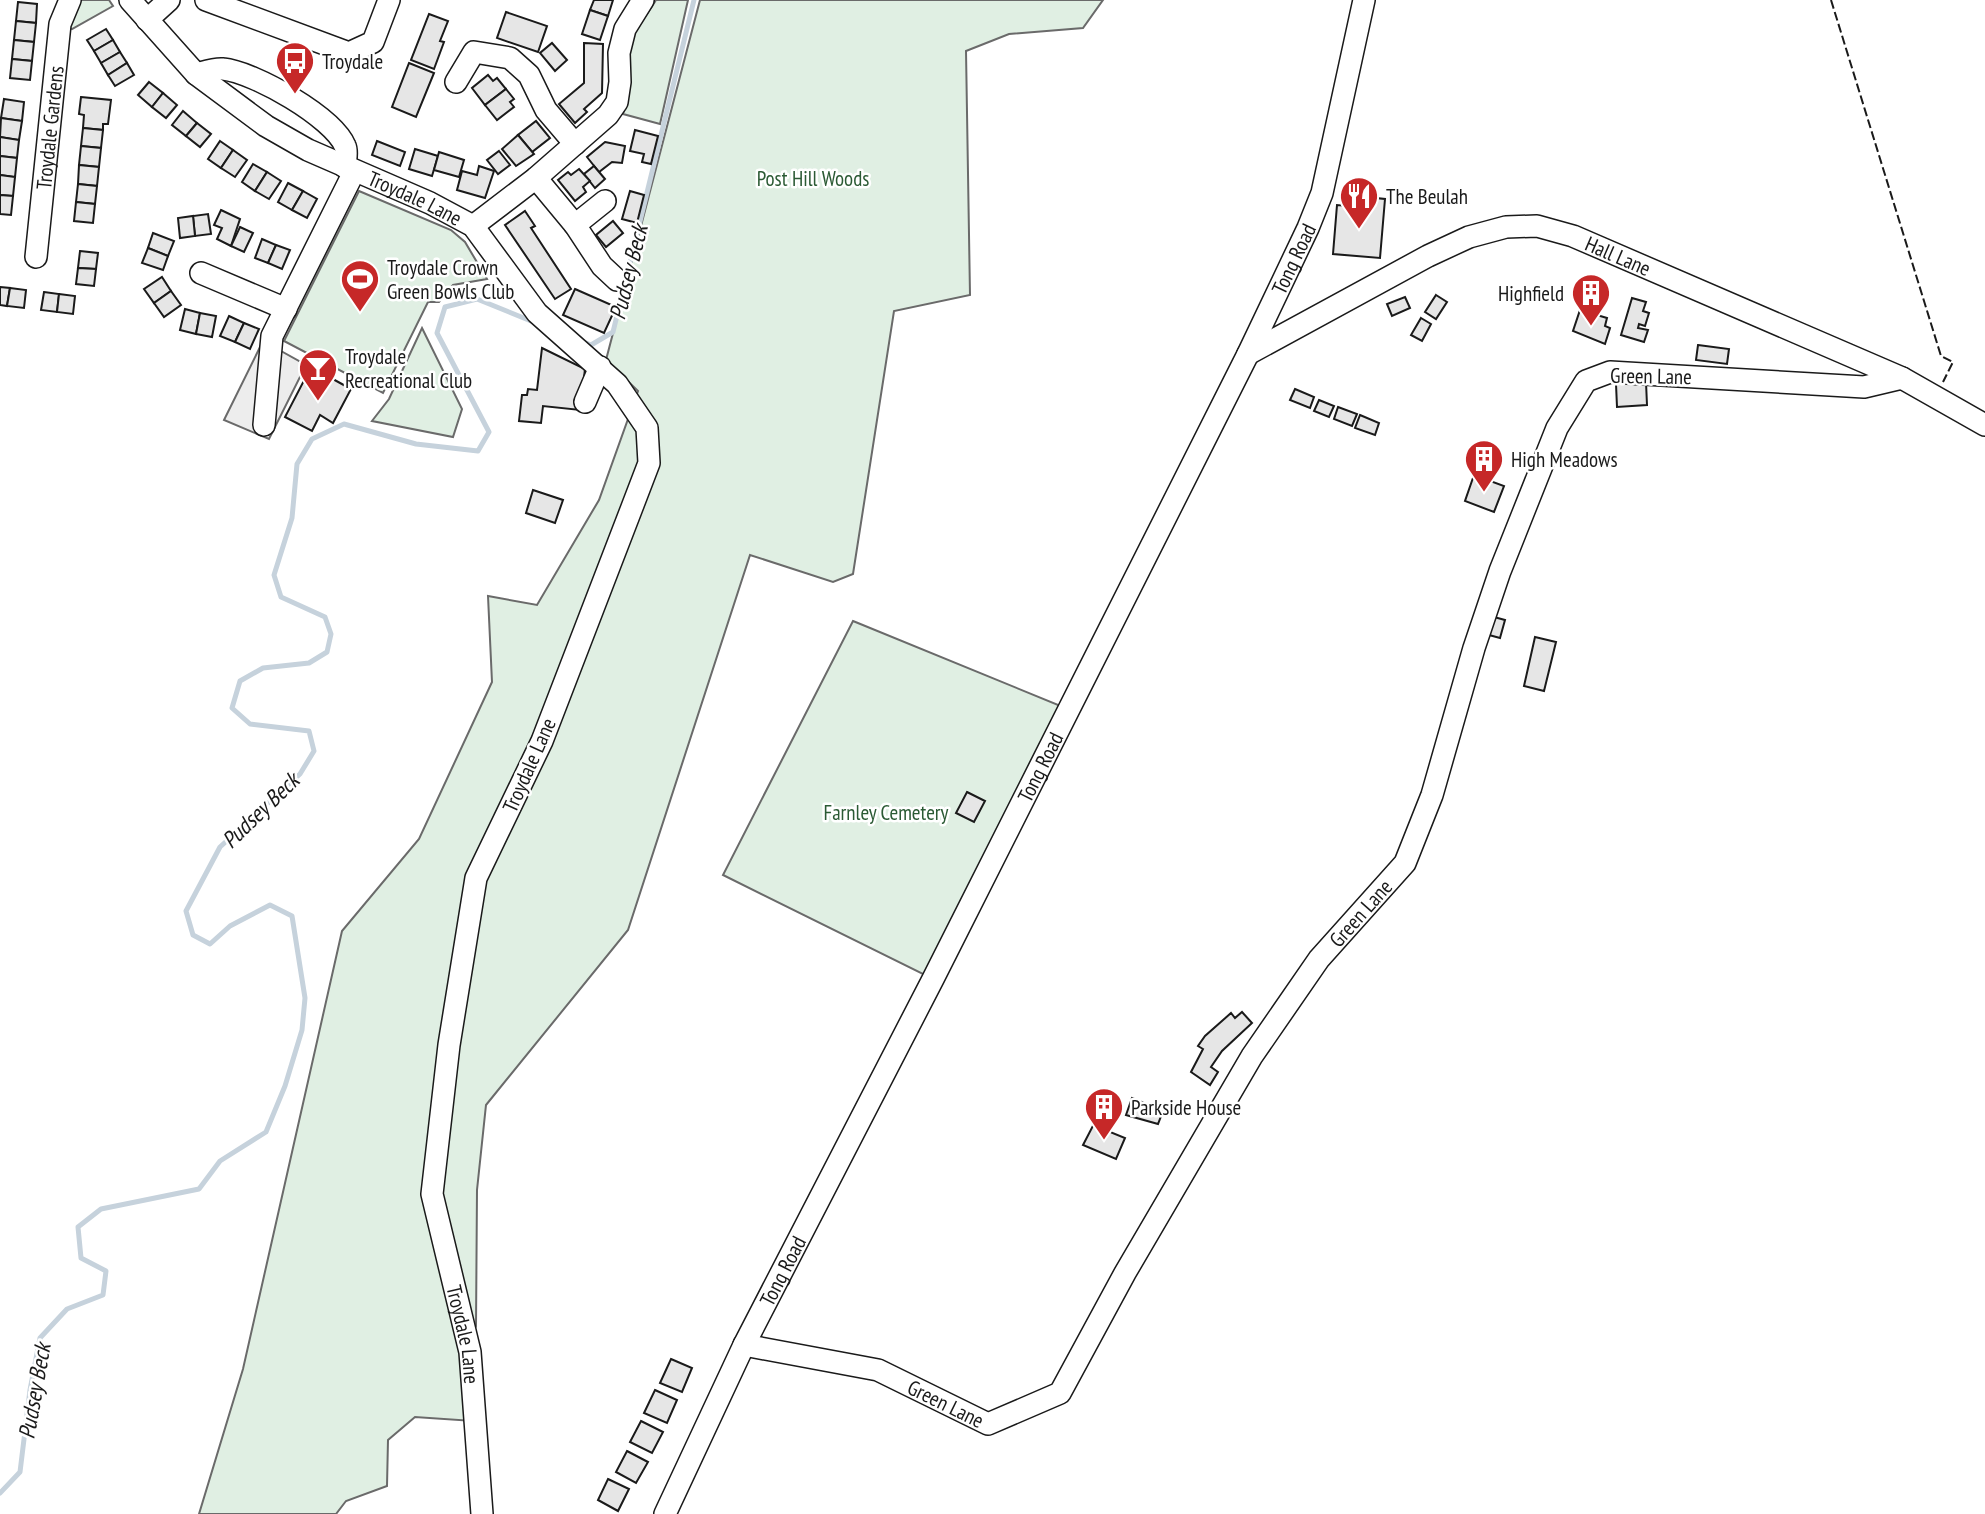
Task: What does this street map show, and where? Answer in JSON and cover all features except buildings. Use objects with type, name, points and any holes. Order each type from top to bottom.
[{"type":"street","name":"Troydale Gardens","points":[[36,257],[60,24],[70,0]]},
{"type":"street","name":"Troydale Lane","points":[[130,0],[196,74],[266,126],[349,170],[430,203],[473,226],[537,313],[617,384],[647,428],[649,463],[542,741],[476,878],[449,1045],[432,1194],[470,1352],[482,1514]]},
{"type":"street","points":[[146,20],[169,0]]},
{"type":"street","points":[[206,0],[349,52],[373,42],[389,0]]},
{"type":"street","points":[[473,226],[536,178],[608,115],[617,102],[620,82],[619,53],[625,29],[643,0]]},
{"type":"street","name":"Tong Road","points":[[665,1514],[744,1345],[933,979],[1248,354],[1322,193],[1364,0]]},
{"type":"street","points":[[456,82],[474,52],[510,58],[529,75],[546,110],[575,144]]},
{"type":"street","name":"Troydale Lane","points":[[196,74],[222,69],[256,78],[291,99],[330,124],[346,148],[349,170]]},
{"type":"street","points":[[264,425],[272,336],[349,170]]},
{"type":"street","points":[[536,178],[575,225],[601,266],[617,280]]},
{"type":"street","points":[[575,225],[605,201]]},
{"type":"street","name":"Hall Lane","points":[[1248,354],[1428,256],[1469,237],[1506,227],[1537,226],[1573,236],[1902,378],[1985,425]]},
{"type":"street","points":[[201,273],[286,309]]},
{"type":"street","points":[[585,402],[595,363]]},
{"type":"street","name":"Green Lane","points":[[744,1345],[878,1370],[988,1424],[1060,1393],[1125,1273],[1252,1056],[1319,959],[1405,863],[1432,795],[1474,648],[1500,571],[1557,428],[1586,381],[1609,372],[1864,387],[1902,378]]},
{"type":"green space","points":[[77,0],[109,0],[113,6],[72,29],[67,26]]},
{"type":"green space","points":[[656,0],[688,0],[660,124],[623,114],[627,99],[629,46]]},
{"type":"green space","name":"Post Hill Woods","points":[[700,0],[1103,0],[1083,28],[1009,34],[966,51],[970,295],[894,311],[853,574],[833,582],[750,555],[628,930],[486,1105],[477,1190],[476,1326],[468,1345],[473,1421],[415,1417],[388,1440],[387,1486],[346,1501],[336,1514],[199,1514],[243,1369],[342,931],[419,839],[492,682],[488,596],[537,605],[599,500],[638,391],[606,360]]},
{"type":"green space","points":[[359,191],[451,230],[465,242],[487,279],[453,285],[439,302],[428,302],[383,393],[284,341]]},
{"type":"green space","points":[[422,328],[462,409],[453,437],[372,421],[389,399]]},
{"type":"green space","name":"Farnley Cemetery","points":[[853,621],[1068,709],[933,979],[723,875]]},
{"type":"shaded area","points":[[263,341],[306,365],[269,439],[224,420]]},
{"type":"waterway","name":"Pudsey Beck","points":[[581,341],[591,345],[613,332],[694,0]]},
{"type":"waterway","name":"Pudsey Beck","points":[[0,1493],[20,1472],[30,1390],[40,1338],[67,1309],[103,1295],[106,1271],[81,1258],[78,1227],[101,1209],[199,1189],[220,1161],[266,1132],[285,1086],[302,1030],[305,998],[292,916],[270,905],[230,926],[210,944],[193,935],[186,911],[220,847],[300,774],[314,751],[309,731],[250,724],[232,708],[240,681],[263,668],[309,663],[327,652],[331,634],[325,617],[281,597],[274,575],[292,518],[297,464],[312,439],[344,424],[416,444],[478,451],[489,432],[437,333],[445,307],[477,299],[536,323]]},
{"type":"fence","points":[[1831,0],[1941,356],[1953,362],[1943,382]]},
{"type":"place","name":"Troydale","points":[[295,95]]},
{"type":"place","name":"The Beulah","points":[[1359,230]]},
{"type":"place","name":"Troydale Crown Green Bowls Club","points":[[360,313]]},
{"type":"place","name":"Highfield","points":[[1591,327]]},
{"type":"place","name":"Troydale Recreational Club","points":[[318,402]]},
{"type":"place","name":"High Meadows","points":[[1484,493]]},
{"type":"place","name":"Parkside House","points":[[1104,1141]]}]
